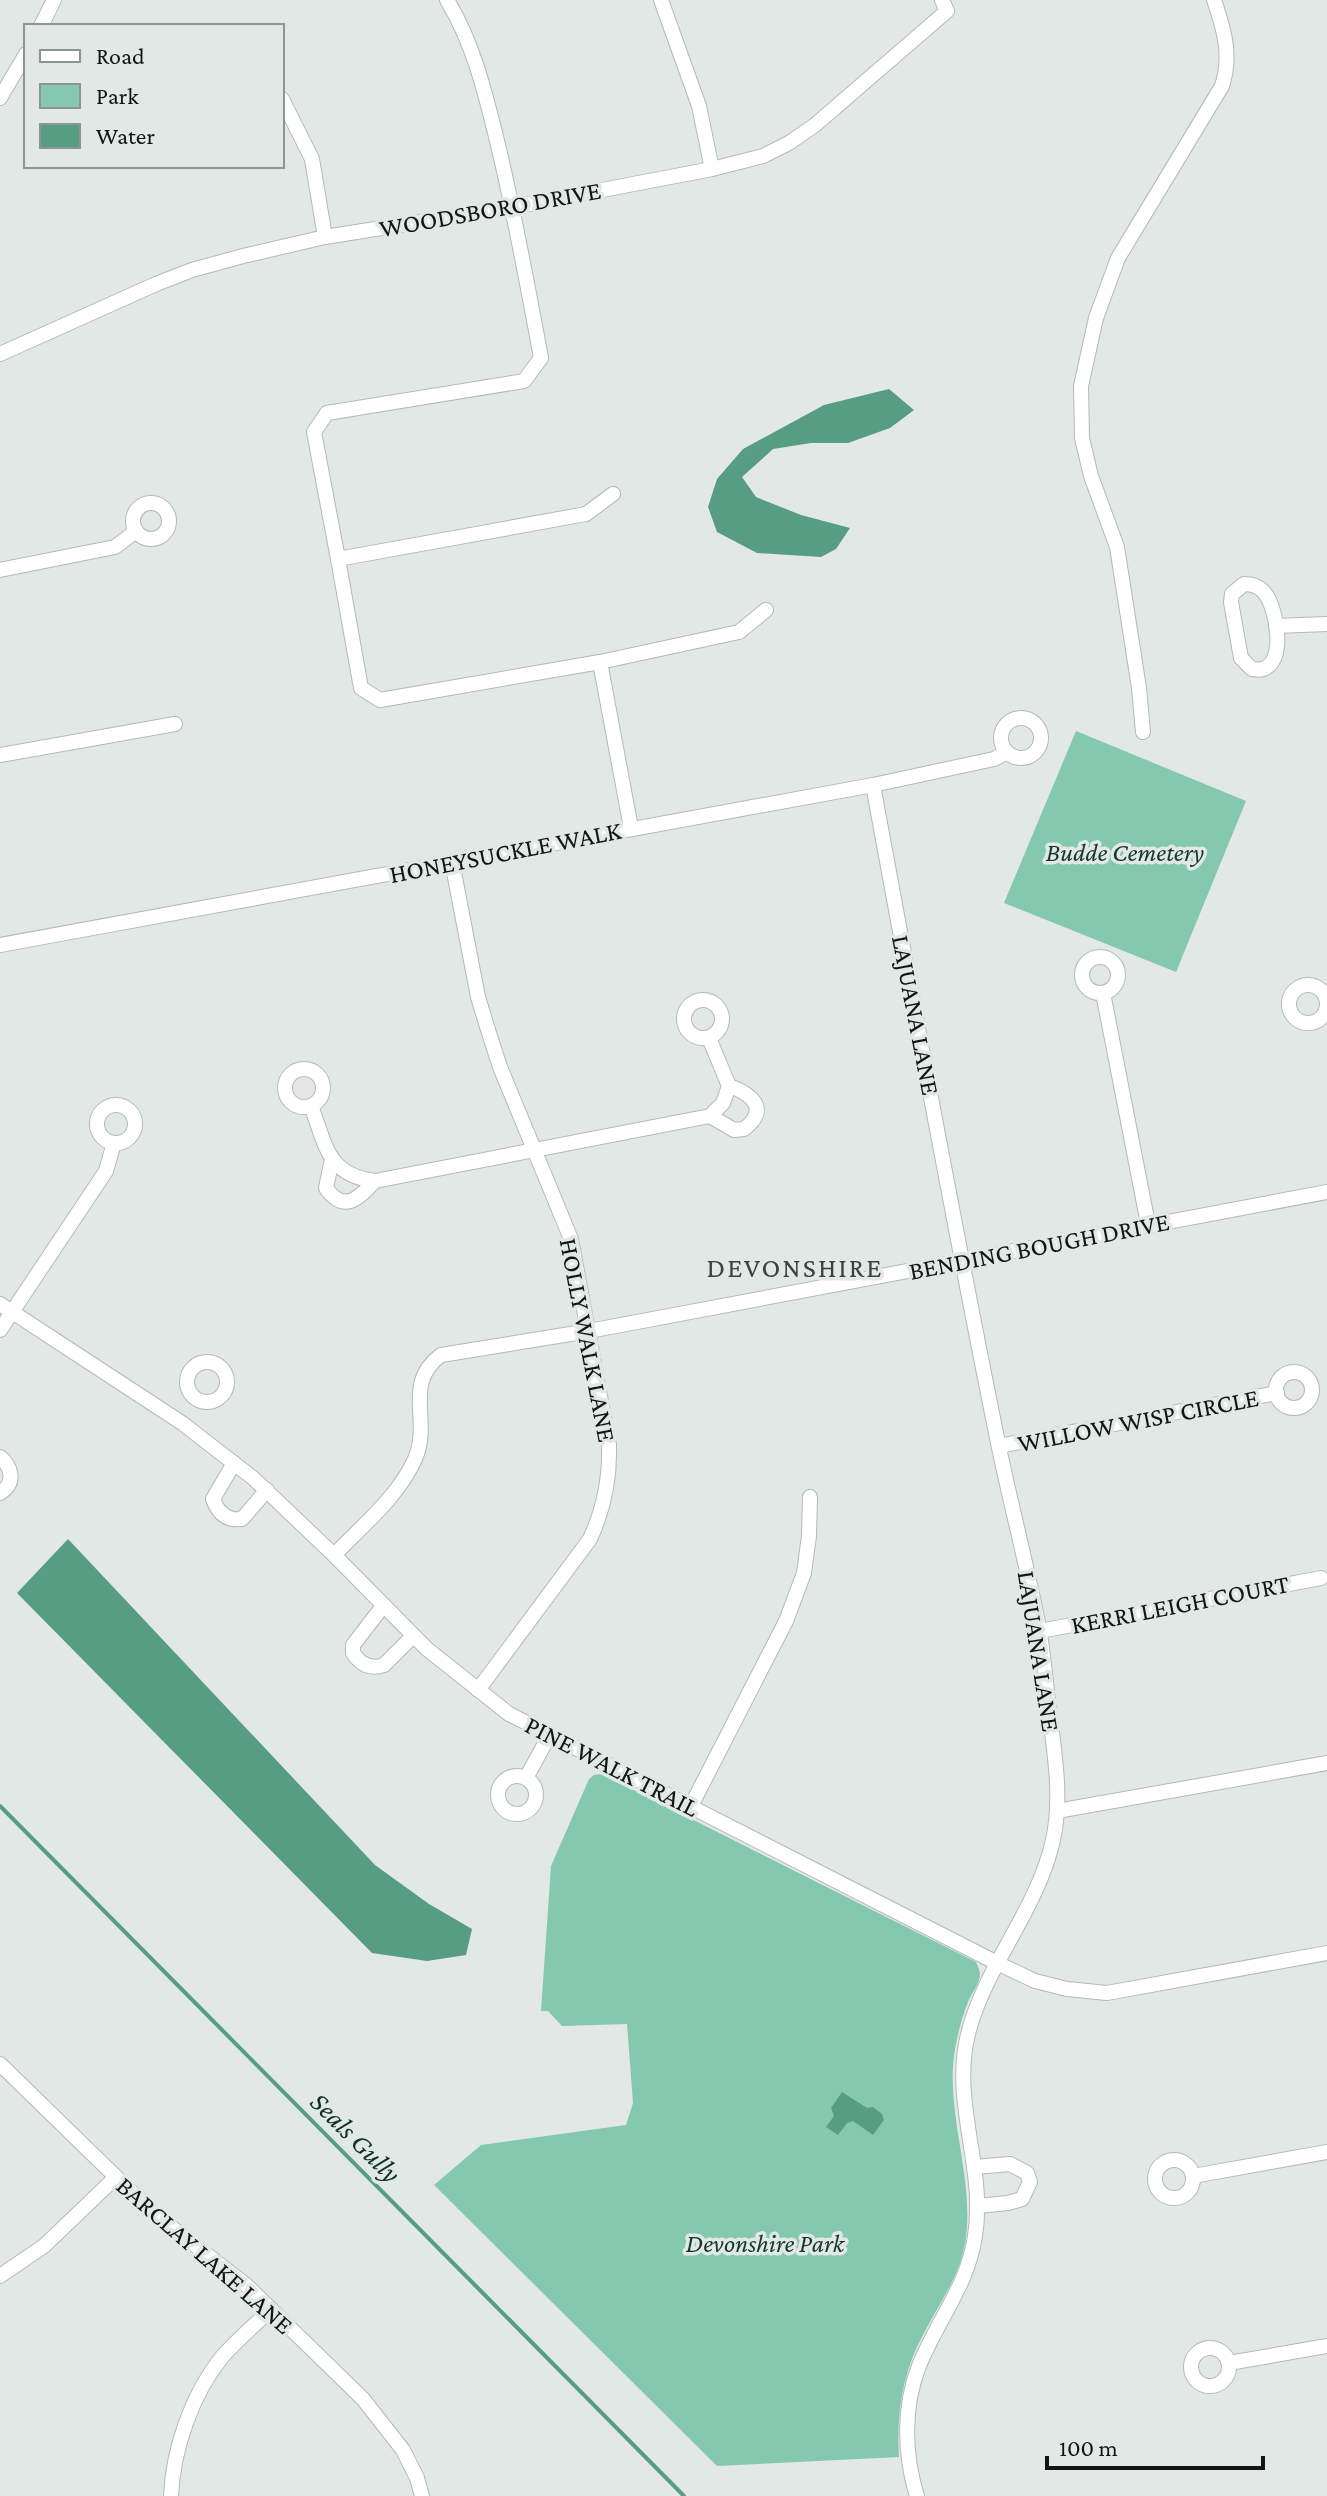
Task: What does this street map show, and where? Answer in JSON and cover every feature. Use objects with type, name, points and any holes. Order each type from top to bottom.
[{"type":"street","points":[[42,24],[54,0]]},
{"type":"street","points":[[447,0],[477,65],[513,207],[541,358],[524,381],[327,413],[314,432],[361,688],[380,700],[600,662],[739,632],[766,610]]},
{"type":"street","points":[[661,0],[699,106],[712,169]]},
{"type":"street","points":[[1143,732],[1121,569],[1082,438],[1081,386],[1096,318],[1118,258],[1226,75],[1227,52],[1214,0]]},
{"type":"street","name":"WOODSBORO DRIVE","points":[[0,354],[192,270],[325,237],[513,207],[712,169],[763,156],[815,125],[944,6]]},
{"type":"street","points":[[0,98],[24,63]]},
{"type":"street","points":[[284,103],[312,159],[325,237]]},
{"type":"street","points":[[338,559],[586,514],[613,494]]},
{"type":"street","points":[[0,570],[115,547],[136,531]]},
{"type":"street","points":[[1244,584],[1252,585],[1265,593],[1276,626],[1277,650],[1272,665],[1266,670],[1245,665],[1231,602],[1238,588],[1244,584]]},
{"type":"street","points":[[1276,626],[1327,624]]},
{"type":"street","points":[[600,662],[631,828]]},
{"type":"street","points":[[0,755],[175,724]]},
{"type":"street","name":"HONEYSUCKLE WALK","points":[[0,945],[873,785],[994,759],[1007,752]]},
{"type":"street","name":"LAJUANA LANE","points":[[873,785],[962,1261],[1040,1631],[1058,1781],[1053,1841],[1043,1869],[974,2012],[963,2061],[964,2107],[975,2167],[978,2206],[976,2233],[965,2276],[919,2365],[912,2387],[907,2446],[917,2496]]},
{"type":"street","name":"HOLLY WALK LANE","points":[[452,862],[478,997],[500,1067],[571,1239],[609,1445],[608,1478],[590,1539],[478,1690]]},
{"type":"street","points":[[1103,993],[1148,1224]]},
{"type":"street","points":[[311,1106],[332,1159],[348,1175],[375,1181],[710,1116],[723,1103],[729,1086],[709,1038]]},
{"type":"street","points":[[710,1116],[734,1130],[744,1129],[755,1117],[757,1109],[753,1098],[745,1091],[729,1086]]},
{"type":"street","points":[[0,1330],[6,1308],[106,1171],[114,1143]]},
{"type":"street","points":[[332,1159],[326,1188],[336,1199],[345,1202],[359,1198],[375,1181]]},
{"type":"street","name":"BENDING BOUGH DRIVE","points":[[334,1555],[392,1495],[415,1459],[421,1440],[421,1377],[441,1355],[589,1331],[1327,1192]]},
{"type":"street","name":"PINE WALK TRAIL","points":[[6,1308],[182,1423],[234,1463],[267,1490],[413,1636],[509,1714],[999,1964],[1035,1981],[1067,1989],[1107,1993],[1327,1953]]},
{"type":"street","name":"WILLOW WISP CIRCLE","points":[[999,1446],[1277,1393]]},
{"type":"street","points":[[182,1423],[197,1400]]},
{"type":"street","points":[[0,1457],[9,1465],[11,1477],[9,1486],[0,1493]]},
{"type":"street","points":[[234,1463],[213,1499],[221,1514],[229,1519],[242,1519],[267,1490]]},
{"type":"street","points":[[691,1806],[786,1621],[804,1573],[810,1497]]},
{"type":"street","name":"KERRI LEIGH COURT","points":[[1040,1631],[1321,1578]]},
{"type":"street","points":[[383,1606],[353,1645],[353,1653],[358,1660],[367,1666],[384,1665],[413,1636]]},
{"type":"street","points":[[526,1778],[549,1736]]},
{"type":"street","points":[[1057,1811],[1327,1763]]},
{"type":"street","name":"BARCLAY LAKE LANE","points":[[0,2064],[115,2178],[152,2212],[225,2267],[363,2399],[390,2430],[417,2478],[422,2496]]},
{"type":"street","points":[[1193,2176],[1327,2152]]},
{"type":"street","points":[[975,2167],[1010,2164],[1027,2173],[1030,2182],[1022,2199],[978,2206]]},
{"type":"street","points":[[0,2276],[44,2246],[115,2178]]},
{"type":"street","points":[[171,2496],[179,2452],[193,2405],[222,2357],[271,2309]]},
{"type":"street","points":[[1229,2363],[1327,2346]]},
{"type":"green space","name":"Budde Cemetery","points":[[1076,731],[1246,801],[1176,972],[1004,903]]},
{"type":"green space","name":"Devonshire Park","points":[[602,1774],[976,1962],[978,1966],[979,1980],[960,2025],[953,2073],[953,2098],[967,2195],[965,2244],[953,2279],[917,2347],[906,2377],[900,2408],[899,2457],[717,2466],[434,2185],[481,2145],[626,2125],[633,2103],[627,2024],[562,2026],[548,2011],[541,2011],[551,1866],[589,1779]]},
{"type":"water","points":[[889,389],[914,410],[890,428],[848,443],[811,443],[773,449],[742,477],[756,497],[801,515],[850,528],[836,549],[821,557],[757,553],[717,532],[708,507],[717,479],[743,449],[824,405]]},
{"type":"water","points":[[68,1539],[375,1865],[429,1904],[472,1929],[466,1955],[427,1961],[372,1953],[17,1593]]},
{"type":"water","points":[[842,2092],[882,2114],[884,2120],[873,2135],[853,2121],[847,2123],[838,2135],[826,2127],[834,2116],[831,2108]]},
{"type":"waterway","name":"Seals Gully","points":[[0,1806],[684,2496]]},
{"type":"district","name":"DEVONSHIRE","points":[[795,1267]]}]
